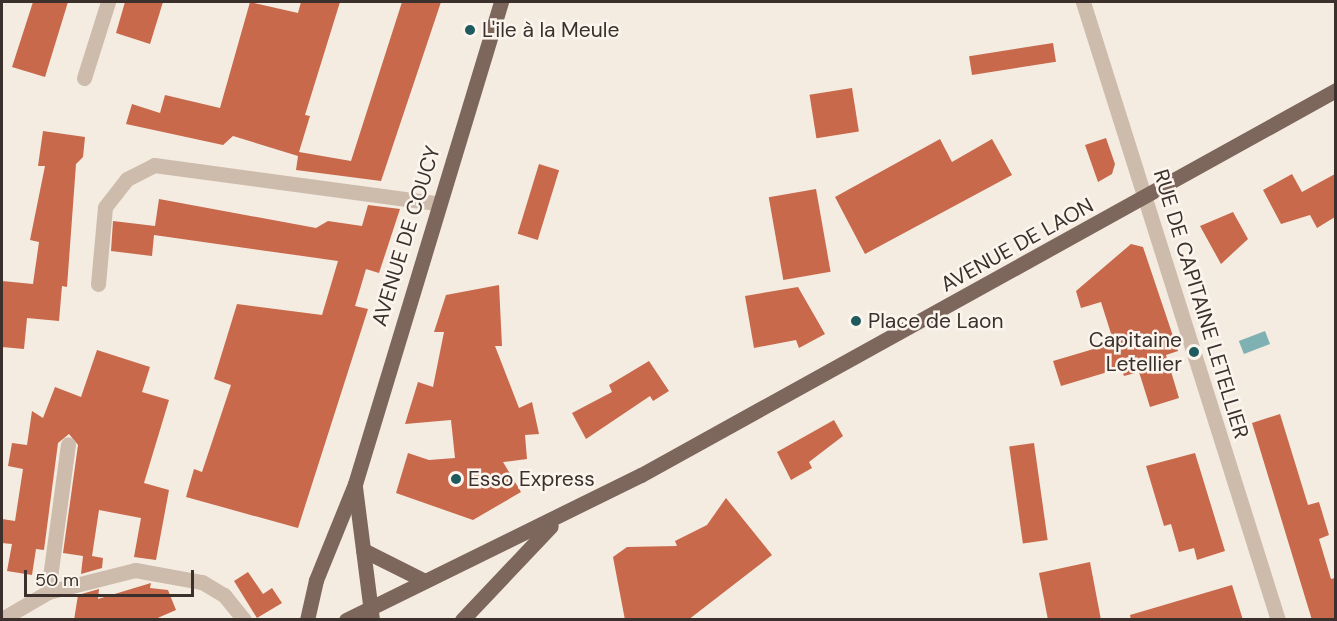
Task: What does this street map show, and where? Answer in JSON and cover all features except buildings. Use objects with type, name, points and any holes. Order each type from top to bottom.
[{"type":"main road","name":"AVENUE DE COUCY","points":[[355,484],[436,203],[501,2]]},
{"type":"main road","name":"AVENUE DE LAON","points":[[558,518],[1146,198],[1335,90]]},
{"type":"main road","points":[[355,484],[371,614]]},
{"type":"main road","points":[[307,620],[316,580],[355,484]]},
{"type":"main road","points":[[346,620],[371,614],[425,581],[558,518]]},
{"type":"main road","points":[[462,620],[558,518]]},
{"type":"main road","points":[[363,550],[425,581]]},
{"type":"street","points":[[84,78],[108,2]]},
{"type":"street","name":"RUE DE CAPITAINE LETELLIER","points":[[1083,2],[1278,620]]},
{"type":"street","points":[[98,284],[105,207],[127,179],[154,165],[436,203]]},
{"type":"street","points":[[48,592],[68,444]]},
{"type":"street","points":[[2,619],[48,592],[135,570],[164,572],[202,582],[224,595],[244,620]]},
{"type":"water","points":[[1265,331],[1270,344],[1244,354],[1239,341]]},
{"type":"place","name":"L'ile à la Meule","points":[[470,30]]},
{"type":"place","name":"Place de Laon","points":[[856,321]]},
{"type":"place","name":"Capitaine Letellier","points":[[1194,352]]},
{"type":"place","name":"Esso Express","points":[[456,479]]}]
